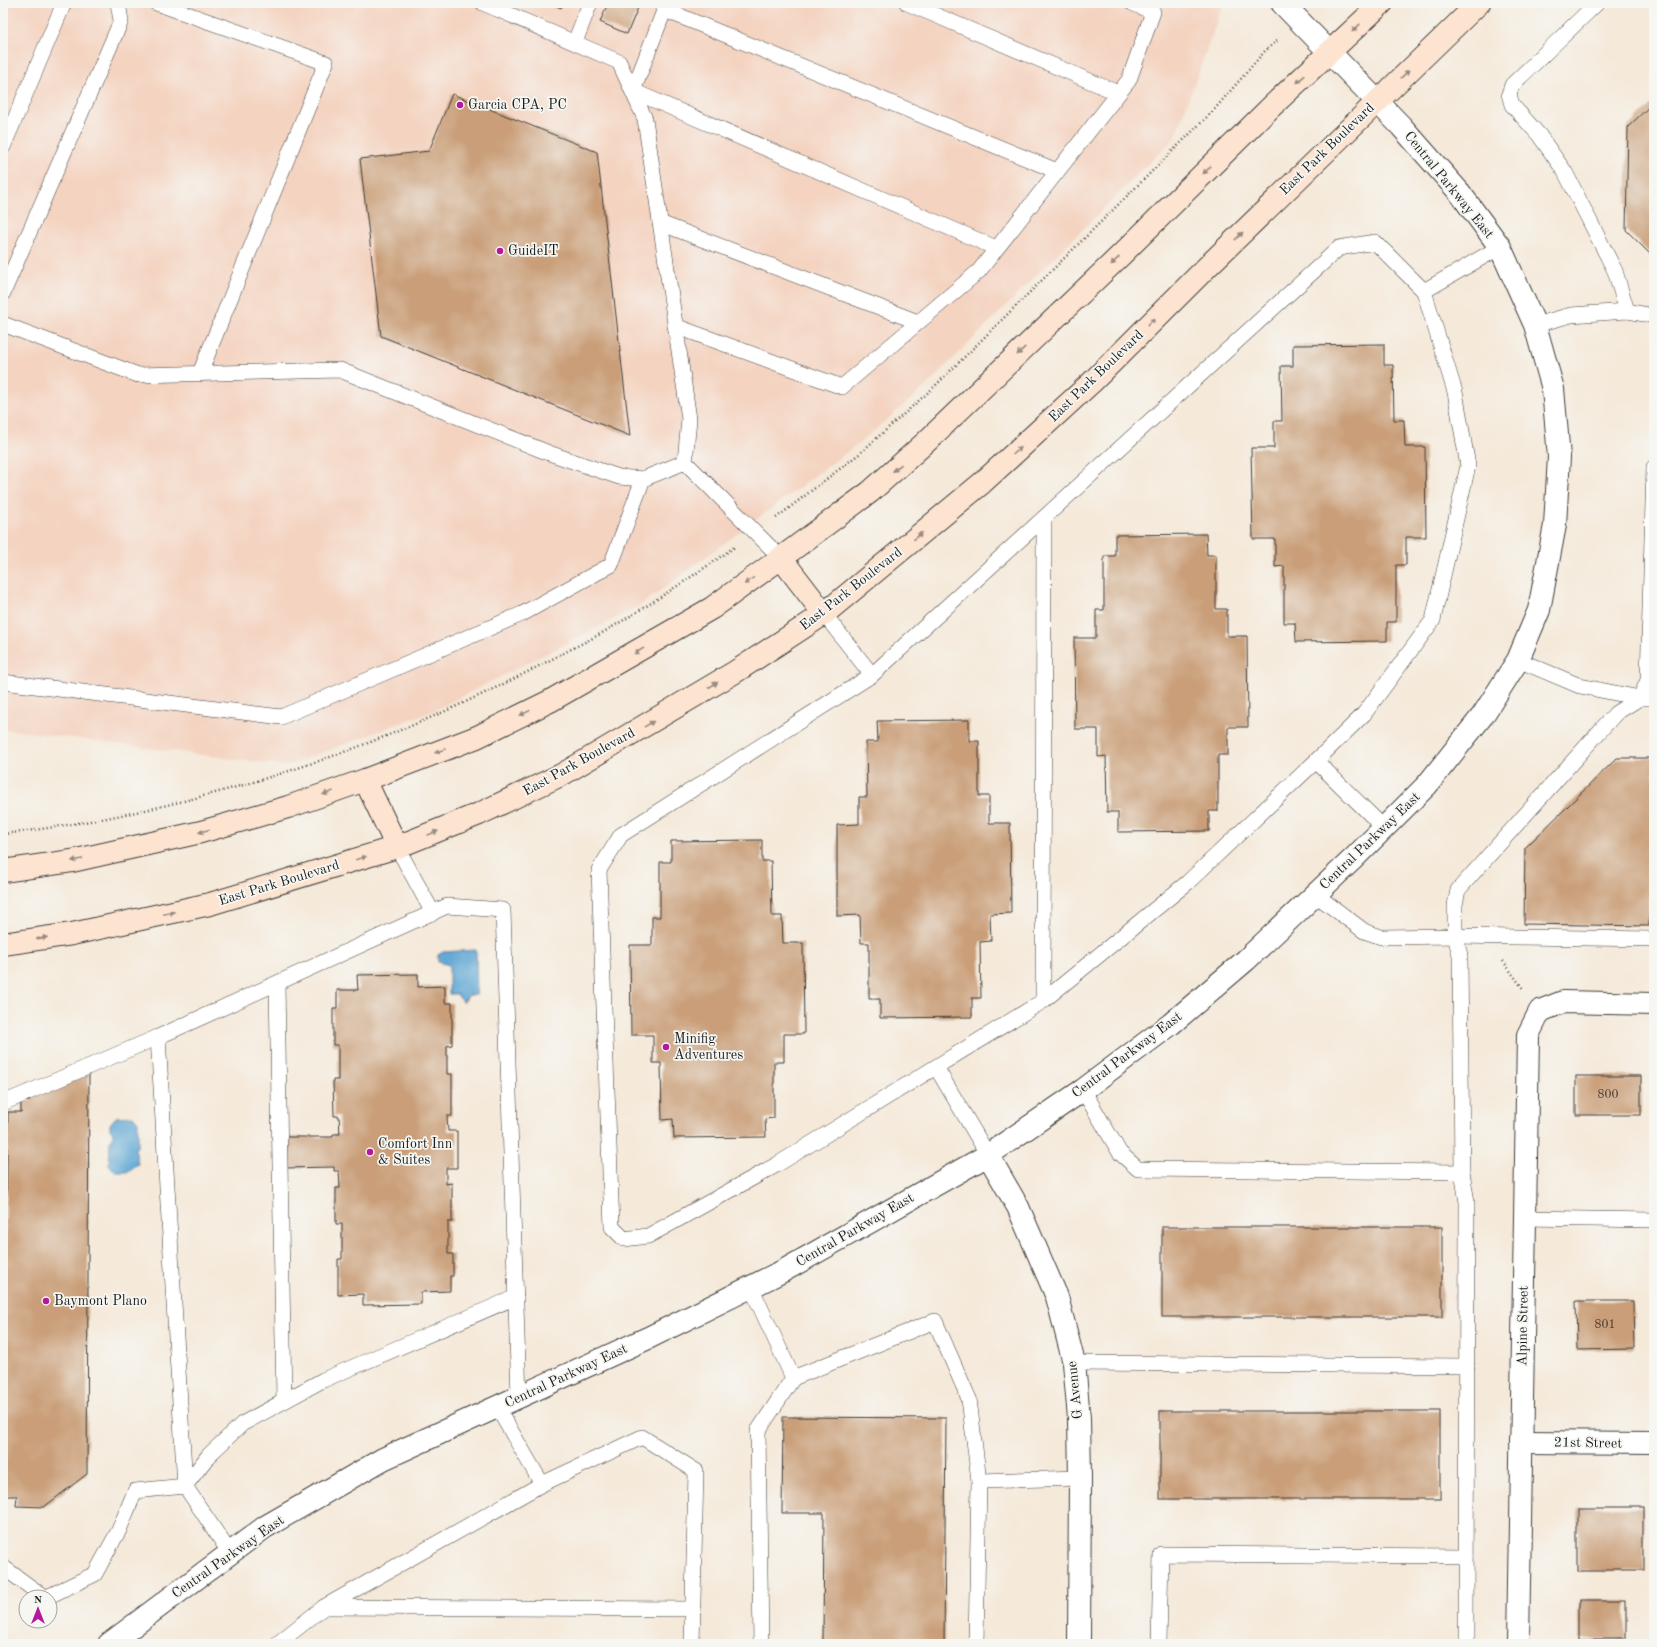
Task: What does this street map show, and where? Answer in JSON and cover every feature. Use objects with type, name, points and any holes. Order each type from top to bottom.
[{"type":"main road","points":[[3,871],[72,861],[201,832],[288,806],[365,780],[477,737],[550,701],[712,608],[870,492],[926,442],[1121,255],[1272,106],[1382,3]]},
{"type":"main road","name":"East Park Boulevard","points":[[3,944],[72,934],[210,904],[397,847],[479,814],[563,774],[735,672],[824,614],[982,483],[1092,382],[1211,263],[1479,3]]},
{"type":"main road","points":[[781,558],[824,614]]},
{"type":"main road","points":[[365,780],[397,847]]},
{"type":"street","name":"Central Parkway East","points":[[110,1644],[265,1527],[383,1459],[648,1338],[783,1271],[988,1154],[1083,1090],[1171,1024],[1246,960],[1316,895],[1432,779],[1483,715],[1518,660],[1539,610],[1555,525],[1559,457],[1553,389],[1535,325],[1500,247],[1460,193],[1377,101],[1282,3]]},
{"type":"street","name":"Alpine Street","points":[[1518,1644],[1528,1035],[1540,1011],[1563,1002],[1654,1004]]},
{"type":"street","name":"G Avenue","points":[[988,1154],[1018,1207],[1057,1297],[1074,1364],[1079,1418],[1079,1644]]},
{"type":"street","name":"21st Street","points":[[1521,1442],[1654,1443]]},
{"type":"lane","points":[[3,147],[64,3]]},
{"type":"lane","points":[[3,293],[121,21],[118,3]]},
{"type":"lane","points":[[156,3],[326,63],[200,373]]},
{"type":"lane","points":[[483,3],[619,62],[645,118],[689,419],[685,462]]},
{"type":"lane","points":[[575,42],[590,3]]},
{"type":"lane","points":[[907,3],[1118,93]]},
{"type":"lane","points":[[675,326],[842,386],[979,270],[1129,80],[1153,12],[1132,3]]},
{"type":"lane","points":[[1597,3],[1512,85],[1509,94],[1512,105],[1539,135],[1565,172],[1615,270],[1627,311]]},
{"type":"lane","points":[[632,91],[666,6],[1057,171]]},
{"type":"lane","points":[[632,91],[996,248]]},
{"type":"lane","points":[[660,223],[918,322]]},
{"type":"lane","points":[[1375,242],[1424,292],[1455,392],[1468,466],[1433,620],[1364,714],[1187,883],[1043,1001],[778,1164],[648,1236],[624,1239],[612,1227],[599,870],[621,835],[872,675],[1044,518],[1339,248],[1375,242]]},
{"type":"lane","points":[[1424,292],[1500,247]]},
{"type":"lane","points":[[1535,325],[1571,315],[1627,311],[1654,316]]},
{"type":"lane","points":[[3,324],[138,375],[340,370],[549,453],[619,477],[643,479],[685,462]]},
{"type":"lane","points":[[685,462],[781,558]]},
{"type":"lane","points":[[1647,698],[1654,467]]},
{"type":"lane","points":[[3,682],[282,717],[522,614],[611,565],[643,479]]},
{"type":"lane","points":[[1043,1001],[1044,518]]},
{"type":"lane","points":[[824,614],[872,675]]},
{"type":"lane","points":[[1518,660],[1580,686],[1647,698]]},
{"type":"lane","points":[[1466,1644],[1467,1202],[1462,1172],[1460,955],[1456,936],[1455,905],[1458,890],[1616,712],[1647,698]]},
{"type":"lane","points":[[1316,761],[1384,828]]},
{"type":"lane","points":[[397,847],[434,913]]},
{"type":"lane","points":[[1316,895],[1364,931],[1381,937],[1456,936],[1654,939]]},
{"type":"lane","points":[[3,1103],[158,1038],[448,906],[503,910],[519,1397]]},
{"type":"lane","points":[[277,984],[284,1401]]},
{"type":"lane","points":[[158,1038],[185,1486],[230,1553]]},
{"type":"lane","points":[[936,1067],[988,1154]]},
{"type":"lane","points":[[1083,1090],[1120,1153],[1138,1169],[1462,1172]]},
{"type":"lane","points":[[1524,1218],[1654,1220]]},
{"type":"lane","points":[[751,1287],[793,1378]]},
{"type":"lane","points":[[58,1591],[95,1574],[119,1530],[135,1491],[185,1486],[209,1455],[242,1424],[323,1380],[516,1297]]},
{"type":"lane","points":[[762,1644],[758,1431],[793,1378],[935,1321],[969,1399],[979,1481],[976,1644]]},
{"type":"lane","points":[[1074,1364],[1467,1366]]},
{"type":"lane","points":[[497,1407],[542,1484]]},
{"type":"lane","points":[[277,1644],[324,1607],[542,1484],[642,1436],[696,1471],[692,1644]]},
{"type":"lane","points":[[979,1481],[1080,1478]]},
{"type":"lane","points":[[1159,1644],[1161,1554],[1466,1556]]},
{"type":"lane","points":[[3,1567],[35,1589]]},
{"type":"lane","points":[[324,1607],[693,1609]]},
{"type":"path","points":[[3,834],[54,828],[146,811],[246,785],[342,752],[430,718],[504,684],[600,634],[668,593],[756,533],[859,454],[932,389],[1212,111],[1265,51]]},
{"type":"path","points":[[1500,957],[1522,986]]},
{"type":"shaded area","points":[[3,3],[1221,3],[1223,5],[1175,137],[925,387],[862,441],[638,607],[433,711],[287,766],[3,729]]},
{"type":"water","points":[[476,950],[477,995],[469,995],[463,1003],[457,994],[449,994],[449,965],[438,962],[438,955],[443,952]]},
{"type":"water","points":[[133,1116],[138,1122],[138,1146],[135,1148],[138,1164],[129,1172],[115,1172],[109,1166],[110,1142],[113,1132],[110,1130],[110,1124],[116,1117]]},
{"type":"building","points":[[549,3],[563,3],[561,8]]},
{"type":"building","points":[[608,3],[640,3],[627,34],[600,22]]},
{"type":"building","points":[[452,94],[597,152],[630,436],[381,336],[360,159],[429,151]]},
{"type":"building","points":[[1654,102],[1654,258],[1626,230],[1628,127]]},
{"type":"building","points":[[1384,344],[1384,365],[1393,365],[1394,420],[1404,420],[1405,447],[1425,447],[1426,537],[1406,537],[1406,565],[1396,565],[1396,622],[1387,622],[1387,641],[1296,642],[1295,623],[1284,623],[1284,566],[1275,567],[1275,539],[1253,539],[1251,448],[1274,448],[1274,421],[1282,421],[1281,366],[1293,366],[1293,345]]},
{"type":"building","points":[[1206,534],[1207,555],[1216,555],[1216,609],[1227,609],[1227,636],[1247,636],[1248,727],[1228,727],[1228,755],[1218,755],[1218,811],[1209,811],[1209,831],[1118,832],[1118,812],[1107,812],[1106,756],[1098,757],[1098,729],[1075,729],[1074,638],[1096,638],[1096,610],[1104,610],[1104,556],[1115,556],[1115,535]]},
{"type":"building","points":[[969,720],[969,741],[979,741],[979,796],[989,796],[989,823],[1010,823],[1011,913],[990,914],[991,941],[980,942],[981,998],[972,998],[972,1017],[880,1018],[880,999],[869,999],[869,943],[861,943],[860,915],[837,916],[837,825],[859,824],[859,797],[867,797],[866,742],[878,742],[877,721]]},
{"type":"building","points":[[1654,755],[1654,893],[1650,893],[1649,926],[1524,924],[1525,848],[1617,758],[1650,758]]},
{"type":"building","points":[[762,840],[762,861],[771,861],[772,916],[782,916],[783,943],[803,943],[804,1034],[784,1034],[784,1062],[774,1062],[774,1118],[765,1119],[766,1137],[674,1138],[673,1119],[662,1120],[661,1063],[653,1063],[653,1035],[631,1035],[630,945],[652,945],[652,917],[660,917],[660,862],[671,862],[671,841]]},
{"type":"building","name":"Comfort Inn & Suites","points":[[418,974],[418,987],[445,986],[445,1003],[452,1003],[452,1045],[447,1046],[447,1074],[452,1074],[452,1116],[447,1116],[448,1131],[457,1131],[457,1168],[446,1168],[446,1184],[452,1183],[452,1222],[448,1222],[448,1254],[453,1254],[453,1276],[450,1276],[450,1291],[421,1292],[421,1304],[363,1305],[363,1294],[338,1295],[338,1259],[342,1259],[342,1224],[336,1224],[336,1188],[340,1188],[339,1171],[334,1171],[334,1167],[284,1168],[283,1137],[333,1137],[333,1134],[340,1134],[339,1116],[334,1116],[333,1080],[338,1080],[338,1045],[333,1045],[333,1008],[337,1008],[337,990],[358,990],[357,975]]},
{"type":"building","name":"Baymont Plano","points":[[89,1074],[87,1474],[44,1507],[16,1506],[17,1496],[3,1496],[3,1335],[8,1112],[21,1112],[21,1101],[30,1101],[30,1094]]},
{"type":"building","points":[[1576,1076],[1641,1076],[1641,1115],[1576,1115]]},
{"type":"building","points":[[1162,1227],[1442,1227],[1442,1317],[1162,1317]]},
{"type":"building","points":[[1576,1301],[1633,1301],[1634,1349],[1577,1350]]},
{"type":"building","points":[[1160,1411],[1440,1411],[1440,1499],[1160,1499]]},
{"type":"building","points":[[783,1417],[946,1418],[944,1644],[823,1644],[824,1513],[782,1513]]},
{"type":"building","points":[[1578,1508],[1644,1508],[1644,1571],[1578,1571]]},
{"type":"building","points":[[1579,1600],[1626,1600],[1626,1639],[1579,1639]]},
{"type":"place","name":"Garcia CPA, PC","points":[[460,105]]},
{"type":"place","name":"GuideIT","points":[[500,251]]},
{"type":"place","name":"Minifig Adventures","points":[[666,1047]]},
{"type":"place","name":"Comfort Inn & Suites","points":[[370,1152]]},
{"type":"place","name":"Baymont Plano","points":[[46,1301]]}]
